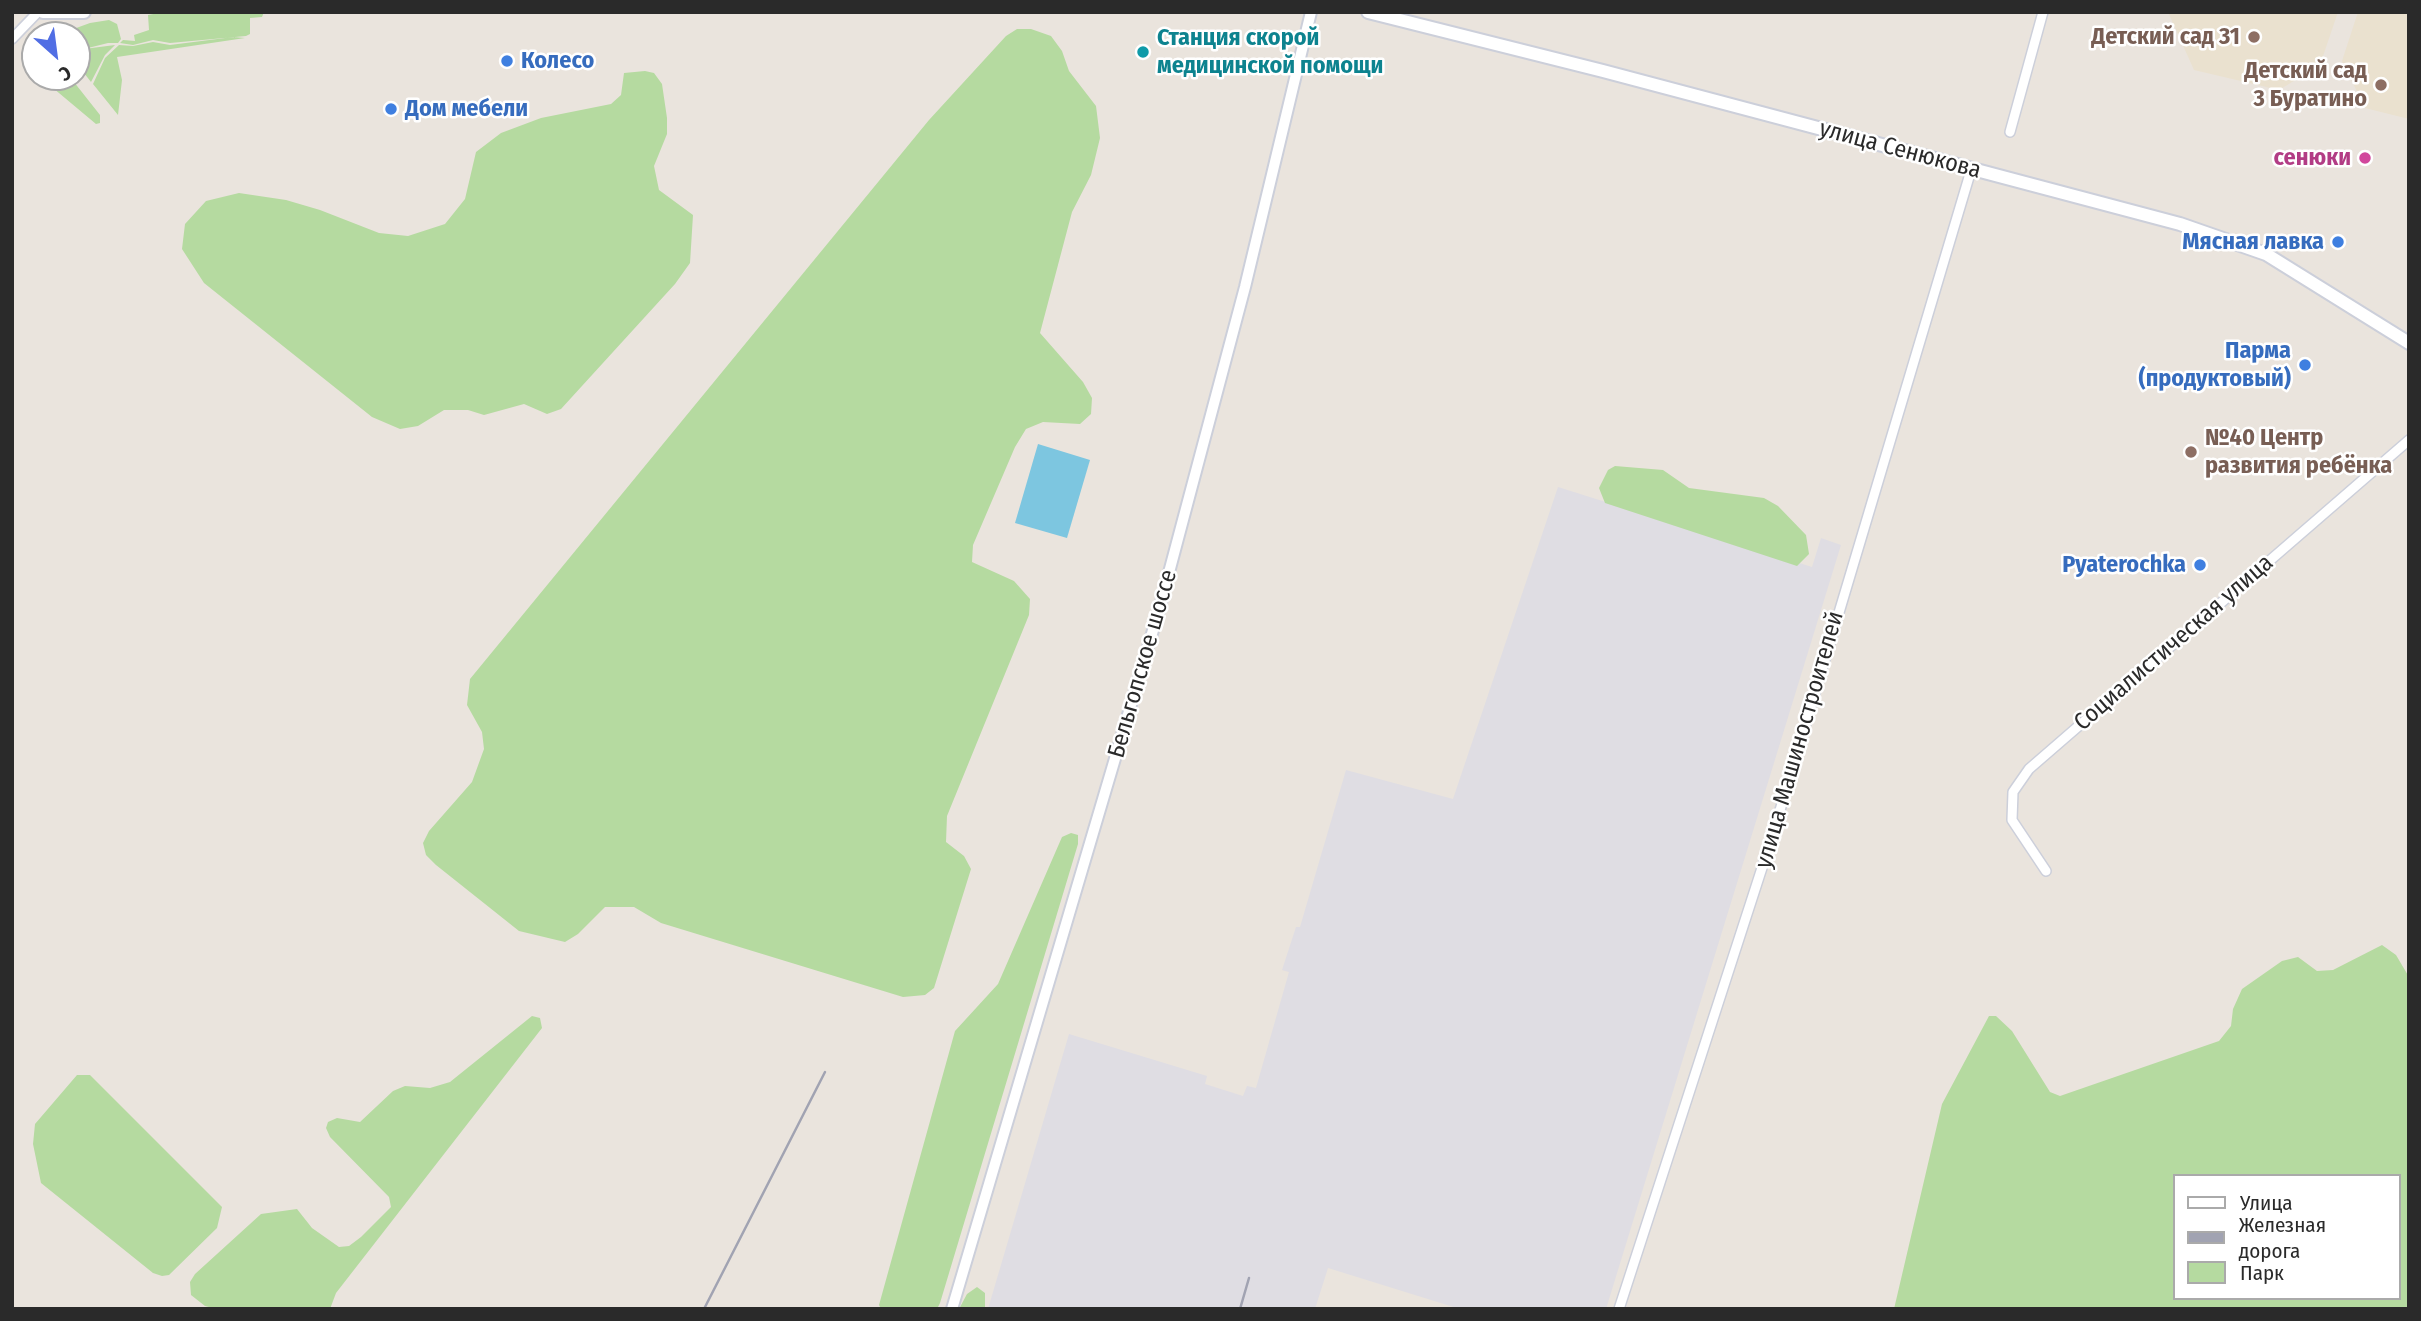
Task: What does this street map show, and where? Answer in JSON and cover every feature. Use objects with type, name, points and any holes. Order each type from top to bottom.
[{"type":"main road","points":[[43,12],[84,12]]},
{"type":"main road","name":"улица Сенюкова","points":[[1368,12],[2151,215],[2266,254],[2409,343]]},
{"type":"street","points":[[12,39],[38,12]]},
{"type":"street","name":"Бельгопское шоссе","points":[[952,1309],[1159,610],[1245,287],[1311,12]]},
{"type":"street","points":[[2010,132],[2043,12]]},
{"type":"street","name":"улица Машиностроителей","points":[[1619,1309],[1769,848],[1972,167]]},
{"type":"street","name":"Социалистическая улица","points":[[2046,871],[2012,820],[2013,792],[2029,769],[2409,440]]},
{"type":"shaded area","name":"Детский сад 31","points":[[2168,12],[2338,12],[2320,65],[2279,90],[2194,70]]},
{"type":"shaded area","name":"Детский сад 3 Буратино","points":[[2358,12],[2409,12],[2409,119],[2365,108],[2342,61]]},
{"type":"shaded area","points":[[1558,487],[1812,567],[1821,538],[1841,545],[1606,1309],[1460,1309],[1328,1268],[1315,1309],[988,1309],[1069,1034],[1207,1076],[1205,1084],[1243,1096],[1247,1086],[1256,1088],[1289,972],[1282,970],[1296,927],[1300,927],[1346,770],[1453,799]]},
{"type":"green space","points":[[164,12],[264,12],[262,17],[250,18],[250,34],[246,36],[170,43],[153,40],[133,45],[120,43],[123,40],[135,41],[134,35],[149,30],[148,15]]},
{"type":"green space","points":[[109,20],[117,24],[121,39],[118,43],[91,47],[91,23]]},
{"type":"green space","points":[[1017,29],[1031,29],[1051,36],[1062,51],[1069,71],[1096,106],[1100,138],[1091,175],[1072,212],[1040,333],[1083,382],[1092,398],[1091,414],[1080,424],[1043,422],[1026,429],[1015,447],[973,545],[972,562],[1014,581],[1030,599],[1029,615],[947,816],[946,842],[964,856],[971,869],[934,988],[925,995],[903,997],[661,923],[634,907],[605,907],[578,934],[565,942],[519,931],[436,865],[426,855],[423,843],[429,831],[472,782],[484,749],[482,732],[467,705],[470,679],[929,120],[1006,36]]},
{"type":"green space","points":[[233,37],[245,38],[117,57],[122,80],[118,115],[93,84],[105,58],[119,45],[133,46],[153,42],[170,45]]},
{"type":"green space","points":[[115,45],[105,55],[91,82],[91,48]]},
{"type":"green space","points":[[624,73],[654,73],[662,84],[667,118],[667,134],[654,166],[659,190],[693,215],[690,263],[675,284],[561,409],[547,414],[524,404],[484,415],[468,410],[444,410],[418,426],[400,429],[372,417],[204,283],[182,249],[185,224],[206,201],[239,193],[286,200],[379,233],[408,236],[445,224],[465,199],[476,152],[501,133],[541,118],[611,104],[621,95]]},
{"type":"green space","points":[[57,91],[81,91],[100,115],[100,123],[96,124]]},
{"type":"green space","points":[[1615,466],[1663,470],[1689,488],[1764,498],[1778,506],[1806,535],[1809,554],[1797,566],[1605,503],[1599,488],[1608,470]]},
{"type":"green space","points":[[1071,833],[1078,835],[1078,844],[940,1303],[937,1309],[881,1309],[879,1305],[955,1031],[998,984],[1062,837]]},
{"type":"green space","points":[[2382,945],[2396,955],[2409,977],[2409,1309],[1894,1309],[1942,1104],[1989,1016],[1996,1016],[2012,1031],[2050,1092],[2060,1096],[2219,1041],[2231,1026],[2233,1009],[2242,989],[2282,961],[2298,957],[2317,971],[2333,970]]},
{"type":"green space","points":[[532,1016],[540,1018],[542,1028],[336,1293],[330,1309],[217,1309],[205,1306],[191,1295],[190,1282],[195,1274],[261,1214],[297,1209],[312,1228],[339,1247],[349,1246],[361,1237],[391,1207],[389,1197],[330,1137],[326,1128],[328,1122],[337,1118],[360,1122],[393,1091],[405,1086],[430,1088],[450,1082]]},
{"type":"green space","points":[[77,1075],[90,1075],[222,1207],[217,1228],[169,1275],[153,1273],[41,1183],[33,1144],[35,1124]]},
{"type":"green space","points":[[977,1287],[985,1293],[985,1309],[959,1309],[967,1294]]},
{"type":"water","points":[[1038,444],[1090,460],[1067,538],[1015,523]]},
{"type":"railway","points":[[704,1309],[825,1072]]},
{"type":"railway","points":[[1240,1309],[1249,1278]]},
{"type":"place","name":"Детский сад 31","points":[[2254,37]]},
{"type":"place","name":"Станция скорой медицинской помощи","points":[[1143,52]]},
{"type":"place","name":"Колесо","points":[[507,61]]},
{"type":"place","name":"Детский сад 3 Буратино","points":[[2381,85]]},
{"type":"place","name":"Дом мебели","points":[[391,109]]},
{"type":"place","name":"сенюки","points":[[2365,158]]},
{"type":"place","name":"Мясная лавка","points":[[2338,242]]},
{"type":"place","name":"Парма (продуктовый)","points":[[2305,365]]},
{"type":"place","name":"№40 Центр развития ребёнка","points":[[2191,452]]},
{"type":"place","name":"Pyaterochka","points":[[2200,565]]}]
